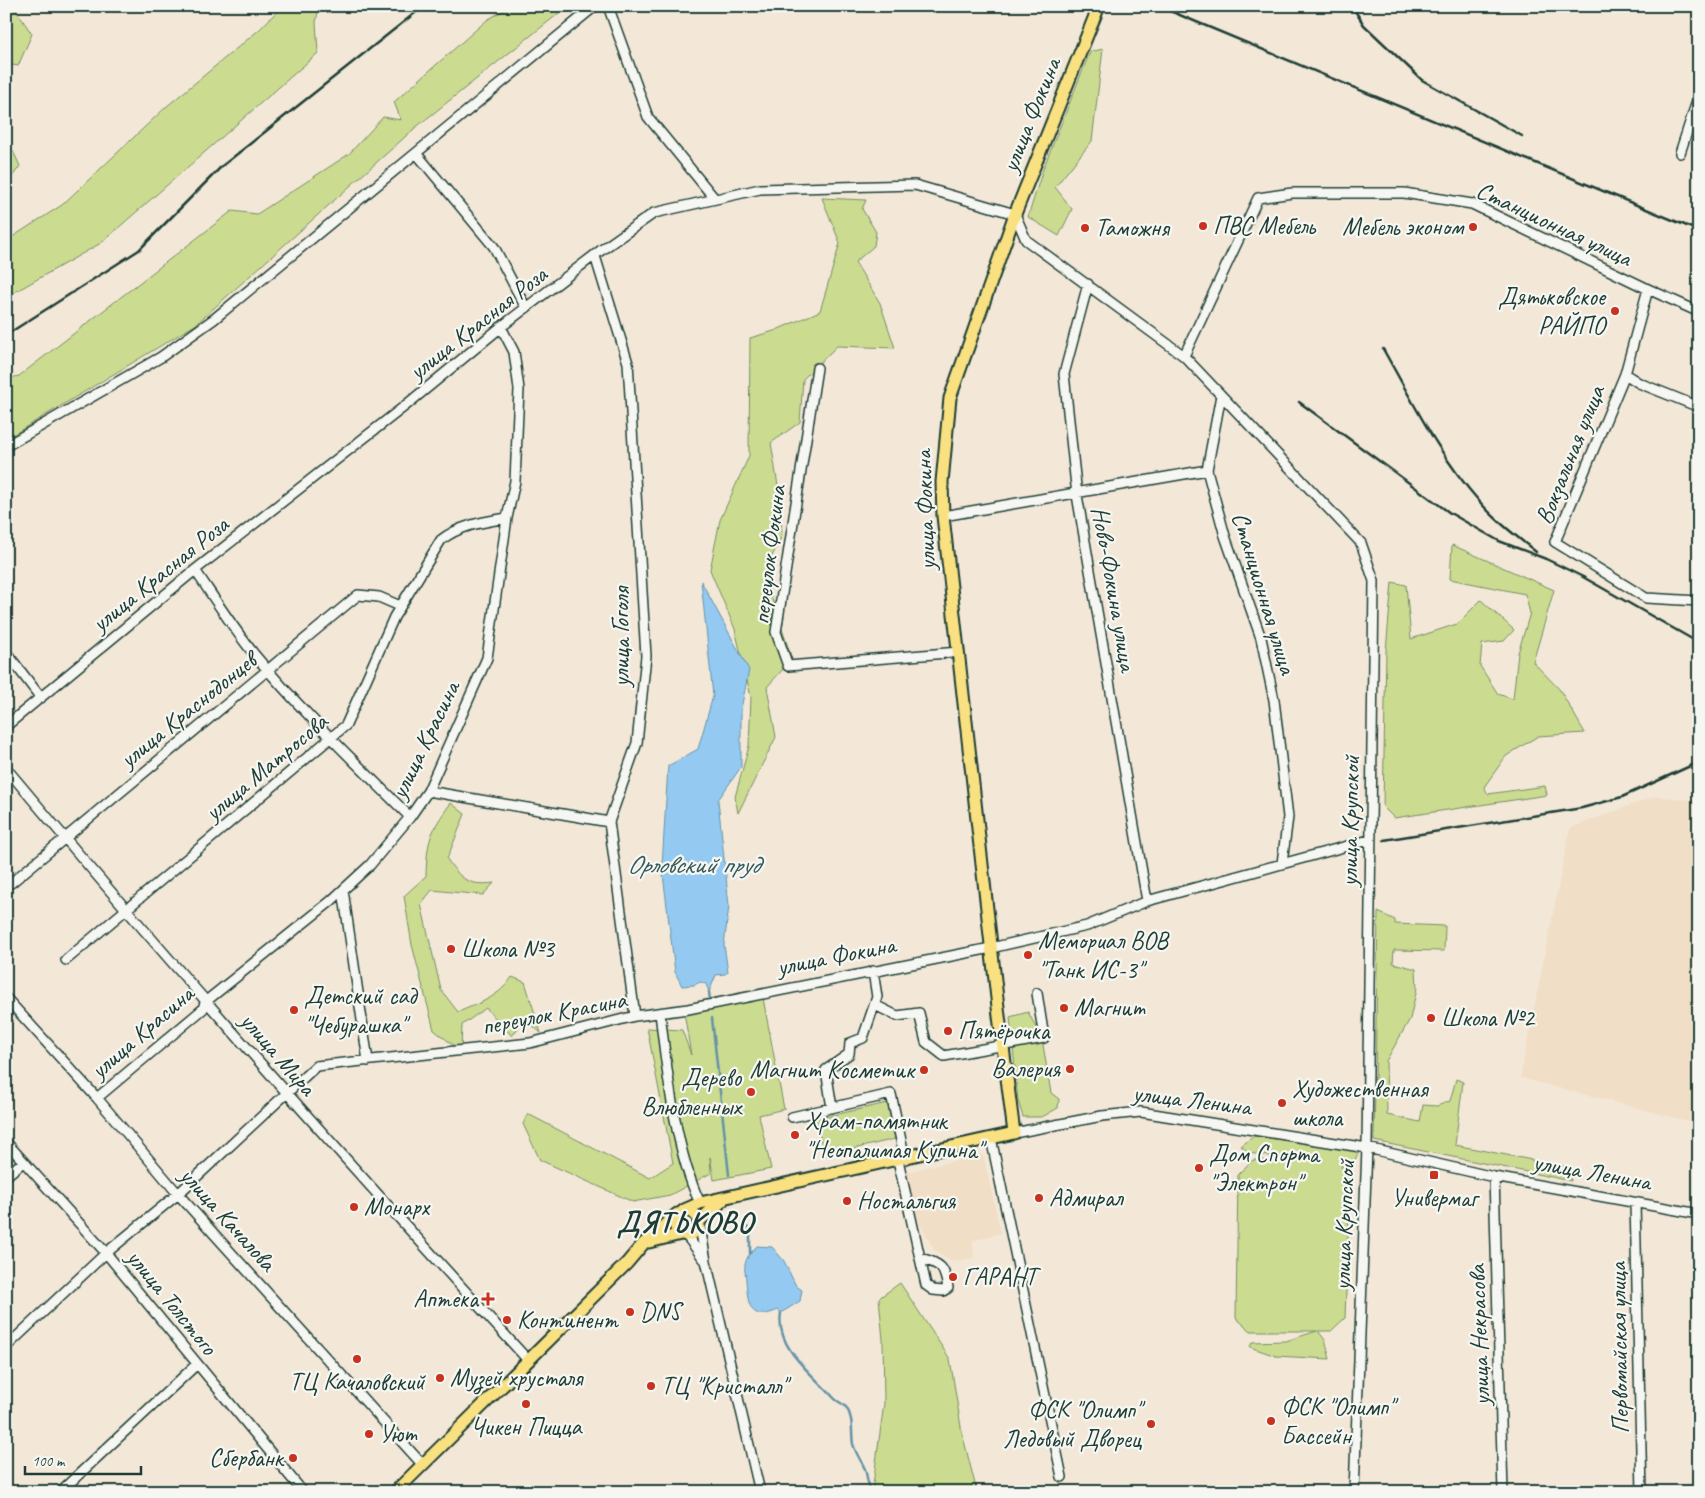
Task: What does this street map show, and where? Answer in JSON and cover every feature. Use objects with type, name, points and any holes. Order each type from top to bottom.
[{"type":"main road","name":"улица Фокина","points":[[1014,1133],[1002,1047],[943,516],[942,482],[950,398],[1015,214],[1099,6]]},
{"type":"main road","name":"улица Ленина","points":[[394,1492],[643,1244],[681,1212],[700,1203],[726,1199],[901,1160],[1014,1133]]},
{"type":"main road","points":[[643,1244],[696,1232],[699,1221],[726,1199]]},
{"type":"main road","points":[[683,1234],[674,1225],[681,1212],[695,1214],[699,1221]]},
{"type":"street","points":[[6,446],[161,357],[199,330],[595,6]]},
{"type":"street","points":[[608,6],[648,117],[715,199]]},
{"type":"street","points":[[1680,153],[1699,95]]},
{"type":"street","points":[[416,153],[494,247],[526,308]]},
{"type":"street","name":"улица Красная Роза","points":[[6,726],[195,570],[405,406],[502,326],[654,213],[760,189],[915,185],[1015,214]]},
{"type":"street","name":"Станционная улица","points":[[1184,356],[1258,198],[1292,193],[1404,194],[1472,204],[1648,289]]},
{"type":"street","points":[[1015,214],[1026,240],[1184,356],[1221,395]]},
{"type":"street","name":"улица Гоголя","points":[[595,256],[628,363],[646,656],[637,743],[609,822],[635,1016]]},
{"type":"street","name":"Ново-Фокина улица","points":[[1088,284],[1064,374],[1077,494],[1147,901]]},
{"type":"street","points":[[1648,289],[1699,312]]},
{"type":"street","name":"Вокзальная улица","points":[[1648,289],[1625,374],[1555,542],[1646,598],[1699,601]]},
{"type":"street","name":"улица Красина","points":[[97,1098],[203,1009],[205,1002],[343,890],[370,865],[410,817],[428,791],[487,658],[506,518],[515,482],[519,389],[514,352],[502,326]]},
{"type":"street","name":"переулок Фокина","points":[[818,368],[776,632],[788,666],[959,652]]},
{"type":"street","name":"Вокзальная улица","points":[[1625,374],[1639,383],[1699,407]]},
{"type":"street","name":"Станционная улица","points":[[1221,395],[1207,470],[1225,536],[1261,638],[1274,700],[1288,817],[1282,863]]},
{"type":"street","name":"улица Крупской","points":[[1221,395],[1361,543],[1374,581],[1367,1148],[1354,1492]]},
{"type":"street","points":[[943,516],[1207,470]]},
{"type":"street","name":"улица Матросова","points":[[66,960],[332,739],[346,725],[400,606],[441,540],[452,531],[477,523],[506,518]]},
{"type":"street","points":[[195,570],[268,670],[332,739],[410,817]]},
{"type":"street","name":"улица Краснодонцев","points":[[11,884],[358,595],[379,597],[400,606]]},
{"type":"street","points":[[6,652],[42,698]]},
{"type":"street","name":"улица Мира","points":[[6,768],[124,910],[205,1002],[527,1359]]},
{"type":"street","points":[[428,791],[609,822]]},
{"type":"street","points":[[992,948],[1087,926],[1147,901],[1370,840]]},
{"type":"street","points":[[343,890],[368,1061]]},
{"type":"street","name":"улица Фокина","points":[[688,1009],[992,948]]},
{"type":"street","points":[[832,1108],[826,1070],[850,1054],[850,1043],[863,1038],[878,997],[873,972]]},
{"type":"street","points":[[875,1005],[897,1016],[919,1013],[926,1042],[944,1056],[1044,1038],[1037,993]]},
{"type":"street","name":"улица Качалова","points":[[6,998],[97,1098],[178,1194],[422,1464]]},
{"type":"street","name":"переулок Красина","points":[[6,1346],[106,1253],[178,1194],[287,1095],[316,1066],[530,1043],[635,1016],[688,1009]]},
{"type":"street","points":[[660,1013],[668,1076],[688,1174],[700,1203]]},
{"type":"street","points":[[792,1117],[890,1094],[911,1225],[921,1258]]},
{"type":"street","name":"улица Ленина","points":[[1014,1133],[1102,1116],[1141,1112],[1367,1148],[1494,1177],[1699,1214]]},
{"type":"street","points":[[991,1138],[1062,1477]]},
{"type":"street","name":"улица Толстого","points":[[6,1142],[106,1253],[303,1492]]},
{"type":"street","points":[[6,1176],[23,1162]]},
{"type":"street","name":"улица Некрасова","points":[[1494,1177],[1503,1492]]},
{"type":"street","name":"Первомайская улица","points":[[1635,1203],[1642,1492]]},
{"type":"street","points":[[699,1221],[706,1261],[760,1492]]},
{"type":"street","points":[[683,1234],[706,1261]]},
{"type":"street","points":[[60,1492],[197,1364]]},
{"type":"street","points":[[1686,1492],[1699,1491]]},
{"type":"shaded area","points":[[1655,796],[1699,801],[1699,1124],[1520,1078],[1570,828]]},
{"type":"shaded area","points":[[983,1154],[1001,1233],[973,1241],[974,1258],[952,1261],[934,1250],[914,1213],[907,1172]]},
{"type":"green space","points":[[6,6],[13,6],[32,34],[18,66],[6,64]]},
{"type":"green space","points":[[282,6],[319,6],[316,22],[318,53],[101,243],[6,297],[6,241],[62,205],[166,107],[260,29]]},
{"type":"green space","points":[[511,6],[568,6],[415,128],[195,325],[6,439],[6,379],[19,376],[232,211],[257,214],[349,154],[383,117],[401,120],[394,102],[487,20]]},
{"type":"green space","points":[[1103,49],[1092,141],[1055,187],[1072,209],[1059,236],[1028,217],[1043,169],[1090,52]]},
{"type":"green space","points":[[6,136],[20,166],[6,185]]},
{"type":"green space","points":[[822,198],[866,200],[862,209],[876,232],[874,246],[855,262],[880,303],[895,348],[837,346],[803,379],[800,422],[771,443],[780,498],[782,535],[769,563],[770,593],[792,659],[767,687],[776,737],[738,813],[735,797],[749,746],[751,697],[735,629],[710,570],[720,520],[749,456],[750,338],[774,331],[820,311],[840,243]]},
{"type":"green space","points":[[1452,545],[1554,590],[1533,662],[1560,690],[1585,733],[1538,736],[1506,756],[1484,787],[1488,794],[1545,786],[1547,795],[1394,818],[1383,807],[1386,651],[1392,582],[1406,585],[1411,639],[1457,624],[1481,600],[1514,630],[1504,641],[1482,644],[1480,666],[1498,694],[1513,699],[1518,653],[1530,613],[1525,594],[1450,579]]},
{"type":"green space","points":[[451,803],[465,814],[447,859],[461,877],[466,880],[485,884],[494,883],[483,895],[432,890],[421,904],[441,990],[458,1012],[495,994],[512,977],[525,982],[541,1033],[525,1019],[512,1036],[486,1008],[462,1025],[461,1051],[434,1030],[412,945],[404,896],[426,876],[427,854],[431,837],[438,821]]},
{"type":"green space","points":[[1378,912],[1395,920],[1395,924],[1445,926],[1444,951],[1394,950],[1393,963],[1416,969],[1417,988],[1410,1019],[1386,1061],[1387,1115],[1420,1122],[1423,1105],[1437,1106],[1450,1101],[1456,1079],[1463,1082],[1455,1145],[1568,1167],[1571,1181],[1374,1141]]},
{"type":"green space","points":[[763,998],[784,1109],[759,1115],[771,1169],[714,1180],[710,1157],[711,1173],[670,1195],[633,1202],[540,1160],[523,1124],[528,1114],[650,1178],[673,1163],[647,1028],[682,1030],[691,1055],[684,1012]]},
{"type":"green space","points":[[1028,1012],[1042,1039],[1051,1093],[1059,1099],[1058,1108],[1042,1117],[1023,1117],[1018,1101],[1010,1017]]},
{"type":"green space","points":[[887,1103],[895,1139],[824,1156],[816,1119]]},
{"type":"green space","points":[[1254,1136],[1360,1150],[1351,1167],[1341,1166],[1350,1182],[1345,1318],[1331,1331],[1318,1331],[1325,1340],[1330,1359],[1276,1356],[1250,1347],[1252,1342],[1286,1341],[1317,1331],[1251,1331],[1236,1318],[1238,1174],[1253,1160],[1303,1161],[1249,1153],[1241,1146]]},
{"type":"green space","points":[[900,1283],[950,1359],[962,1433],[977,1492],[872,1492],[884,1403],[883,1340],[879,1298]]},
{"type":"water","name":"Орловский пруд","points":[[701,581],[749,670],[741,709],[741,767],[718,800],[729,906],[724,945],[728,972],[716,975],[709,992],[706,984],[700,982],[694,985],[682,986],[675,972],[662,866],[668,766],[698,749],[713,696]]},
{"type":"water","points":[[757,1246],[772,1247],[784,1261],[796,1286],[802,1290],[800,1301],[781,1313],[778,1310],[761,1314],[756,1313],[749,1303],[745,1265],[751,1252]]},
{"type":"waterway","points":[[709,992],[710,1001]]},
{"type":"waterway","points":[[712,1018],[729,1175]]},
{"type":"waterway","points":[[747,1227],[750,1232],[750,1253]]},
{"type":"waterway","points":[[781,1313],[781,1326],[790,1350],[835,1399],[849,1411],[853,1444],[865,1469],[870,1492]]},
{"type":"railway","points":[[6,335],[139,250],[222,166],[420,9],[427,6]]},
{"type":"railway","points":[[1158,6],[1699,231]]},
{"type":"railway","points":[[1352,6],[1364,25],[1422,80],[1522,136]]},
{"type":"railway","points":[[1383,349],[1439,447],[1465,484],[1492,515],[1536,552]]},
{"type":"railway","points":[[1299,402],[1450,513],[1499,541],[1546,559],[1583,577],[1699,643]]},
{"type":"railway","points":[[1384,840],[1582,808],[1622,797],[1699,762]]},
{"type":"place","name":"ПВС Мебель","points":[[1203,226]]},
{"type":"place","name":"Мебель эконом","points":[[1473,227]]},
{"type":"place","name":"Таможня","points":[[1085,228]]},
{"type":"place","name":"Дятьковское РАЙПО","points":[[1615,311]]},
{"type":"place","name":"Школа №3","points":[[451,949]]},
{"type":"place","name":"Мемориал ВОВ \"Танк ИС-3\"","points":[[1028,955]]},
{"type":"place","name":"Магнит","points":[[1064,1008]]},
{"type":"place","name":"Детский сад \"Чебурашка\"","points":[[294,1010]]},
{"type":"place","name":"Школа №2","points":[[1431,1018]]},
{"type":"place","name":"Пятёрочка","points":[[948,1031]]},
{"type":"place","name":"Валерия","points":[[1070,1069]]},
{"type":"place","name":"Магнит Косметик","points":[[924,1070]]},
{"type":"place","name":"Дерево Влюбленных","points":[[751,1092]]},
{"type":"place","name":"Художественная школа","points":[[1282,1103]]},
{"type":"place","name":"Храм-памятник \"Неопалимая Купина\"","points":[[795,1135]]},
{"type":"place","name":"Дом Спорта \"Электрон\"","points":[[1199,1168]]},
{"type":"place","name":"Универмаг","points":[[1434,1175]]},
{"type":"place","name":"Адмирал","points":[[1039,1198]]},
{"type":"place","name":"Ностальгия","points":[[847,1201]]},
{"type":"place","name":"Монарх","points":[[354,1207]]},
{"type":"place","name":"ГАРАНТ","points":[[953,1277]]},
{"type":"place","name":"Аптека","points":[[488,1299]]},
{"type":"place","name":"DNS","points":[[630,1312]]},
{"type":"place","name":"Континент","points":[[507,1320]]},
{"type":"place","name":"ТЦ Качаловский","points":[[357,1359]]},
{"type":"place","name":"Музей хрусталя","points":[[440,1378]]},
{"type":"place","name":"ТЦ \"Кристалл\"","points":[[651,1386]]},
{"type":"place","name":"Чикен Пицца","points":[[526,1404]]},
{"type":"place","name":"ФСК \"Олимп\" Бассейн","points":[[1271,1421]]},
{"type":"place","name":"ФСК \"Олимп\" Ледовый Дворец","points":[[1151,1424]]},
{"type":"place","name":"Уют","points":[[369,1434]]},
{"type":"place","name":"Сбербанк","points":[[293,1458]]},
{"type":"district","name":"ДЯТЬКОВО","points":[[685,1222]]}]
